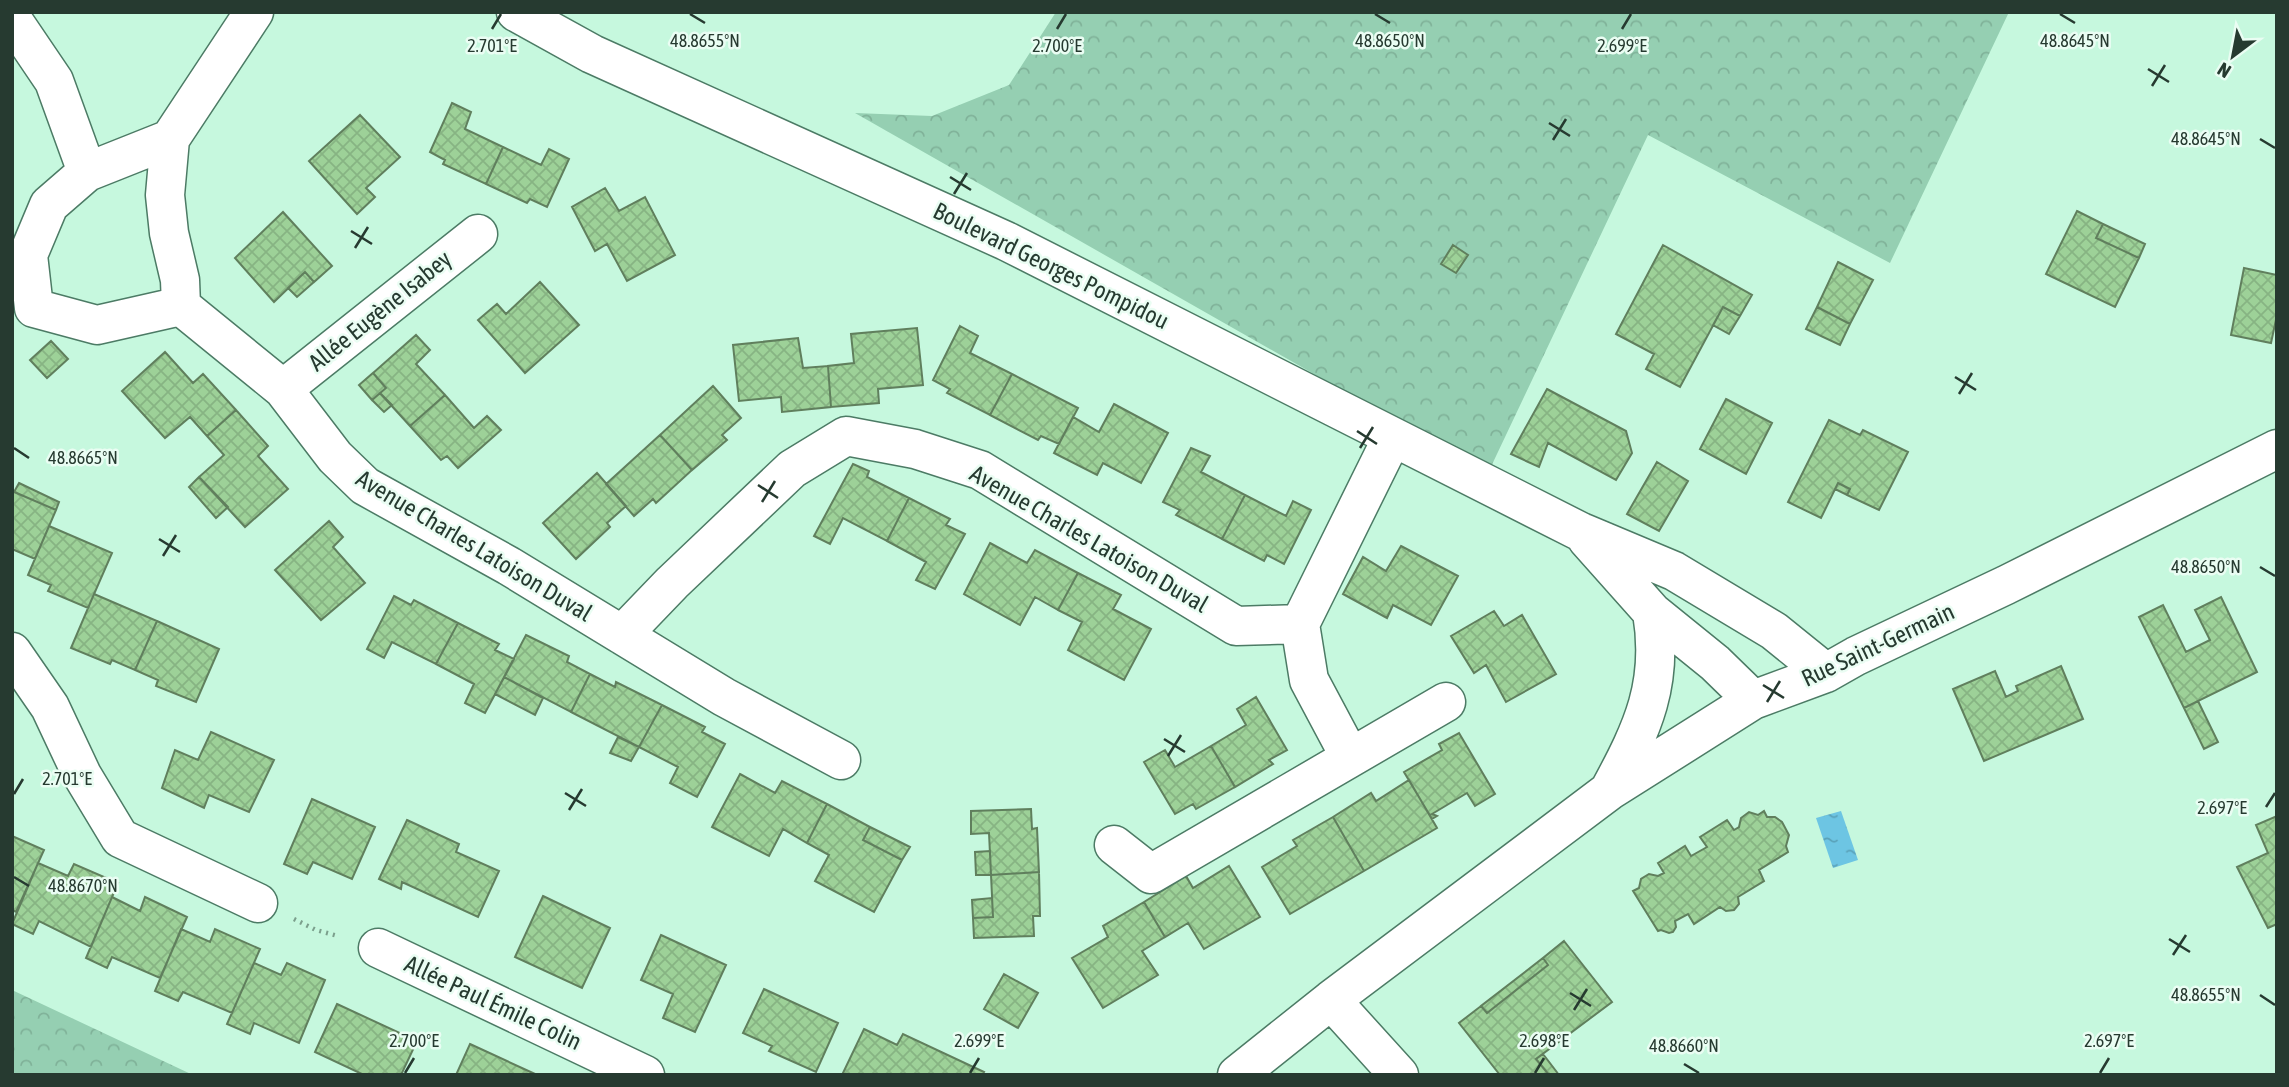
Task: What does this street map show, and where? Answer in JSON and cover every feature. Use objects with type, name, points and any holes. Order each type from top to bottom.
[{"type":"street","points":[[170,139],[87,172],[49,205],[28,255],[23,317],[97,325],[181,306],[180,280],[169,233],[164,195],[170,139],[254,12]]},
{"type":"street","name":"Boulevard Georges Pompidou","points":[[516,12],[592,54],[1006,241],[1581,532],[1674,571],[1774,631],[1826,673]]},
{"type":"street","points":[[12,19],[54,81],[87,172]]},
{"type":"street","name":"Allée Eugène Isabey","points":[[283,389],[478,233]]},
{"type":"street","name":"Avenue Charles Latoison Duval","points":[[181,306],[283,389],[335,457],[365,486],[509,566],[724,697],[841,760]]},
{"type":"street","name":"Avenue Charles Latoison Duval","points":[[622,635],[672,583],[792,469],[846,436],[915,450],[980,470],[1236,626],[1300,624]]},
{"type":"street","points":[[1350,758],[1309,680],[1300,624],[1392,438]]},
{"type":"street","name":"Rue Saint-Germain","points":[[1237,1075],[1331,1000],[1609,790],[1753,700],[1826,673],[2277,449]]},
{"type":"street","name":"Boulevard Georges Pompidou","points":[[1581,532],[1652,612],[1715,663],[1753,700]]},
{"type":"street","points":[[1609,790],[1637,738],[1652,692],[1657,642],[1652,612]]},
{"type":"street","points":[[12,652],[50,707],[82,775],[120,838],[258,902]]},
{"type":"street","points":[[1114,845],[1151,874],[1446,702]]},
{"type":"street","name":"Allée Paul Émile Colin","points":[[378,948],[645,1075]]},
{"type":"street","points":[[1331,1000],[1399,1075]]},
{"type":"path","points":[[258,902],[316,930],[378,948]]},
{"type":"green space","points":[[1056,12],[2009,12],[1890,263],[1648,135],[1488,473],[855,113],[932,116],[1009,85]]},
{"type":"green space","points":[[12,990],[193,1075],[12,1075]]},
{"type":"water","points":[[1841,811],[1858,860],[1833,868],[1816,818]]},
{"type":"building","points":[[452,103],[471,112],[465,129],[503,147],[486,184],[443,164],[445,160],[430,152]]},
{"type":"building","points":[[360,115],[400,157],[366,188],[375,197],[357,214],[309,161]]},
{"type":"building","points":[[503,147],[541,165],[549,149],[569,159],[547,207],[530,199],[527,203],[486,184]]},
{"type":"building","points":[[605,188],[619,211],[645,197],[675,255],[627,281],[607,244],[595,251],[572,207]]},
{"type":"building","points":[[2077,211],[2103,224],[2096,238],[2139,258],[2115,307],[2046,274]]},
{"type":"building","points":[[283,212],[332,266],[314,282],[305,272],[274,302],[235,258]]},
{"type":"building","points":[[2103,224],[2145,244],[2139,258],[2096,238]]},
{"type":"building","points":[[1453,245],[1468,255],[1456,273],[1441,264]]},
{"type":"building","points":[[1663,245],[1752,295],[1740,316],[1723,307],[1680,387],[1646,369],[1654,354],[1616,334]]},
{"type":"building","points":[[1838,262],[1873,280],[1850,324],[1817,307]]},
{"type":"building","points":[[2244,268],[2277,275],[2277,315],[2271,343],[2231,335]]},
{"type":"building","points":[[305,272],[314,282],[297,297],[288,288]]},
{"type":"building","points":[[540,282],[579,325],[525,373],[478,320],[497,304],[506,314]]},
{"type":"building","points":[[1723,307],[1740,316],[1729,334],[1713,325]]},
{"type":"building","points":[[1817,307],[1850,324],[1840,345],[1806,329]]},
{"type":"building","points":[[960,326],[978,336],[970,353],[1012,374],[990,415],[947,393],[950,389],[933,380]]},
{"type":"building","points":[[917,328],[923,385],[878,389],[879,403],[831,407],[828,366],[854,363],[851,334]]},
{"type":"building","points":[[416,335],[430,350],[416,364],[445,395],[410,426],[380,393],[386,388],[373,373]]},
{"type":"building","points":[[798,338],[803,368],[828,366],[831,407],[782,412],[781,397],[739,401],[733,345]]},
{"type":"building","points":[[51,341],[68,359],[47,378],[30,360]]},
{"type":"building","points":[[165,352],[193,383],[203,374],[236,410],[207,436],[190,417],[165,438],[122,391]]},
{"type":"building","points":[[373,373],[386,388],[372,400],[359,385]]},
{"type":"building","points":[[1012,374],[1078,408],[1059,444],[1041,436],[1038,440],[990,415]]},
{"type":"building","points":[[713,386],[741,418],[722,435],[727,440],[692,470],[660,435]]},
{"type":"building","points":[[1547,389],[1626,431],[1632,453],[1616,480],[1548,443],[1539,467],[1511,454]]},
{"type":"building","points":[[380,393],[392,405],[384,412],[372,400]]},
{"type":"building","points":[[445,395],[474,428],[487,416],[501,430],[458,468],[447,456],[441,460],[410,426]]},
{"type":"building","points":[[1726,399],[1772,423],[1746,474],[1700,449]]},
{"type":"building","points":[[1114,404],[1168,433],[1141,483],[1103,463],[1097,475],[1054,453],[1073,417],[1099,432]]},
{"type":"building","points":[[236,410],[268,446],[258,456],[288,489],[245,527],[199,477],[224,455],[207,436]]},
{"type":"building","points":[[1829,420],[1860,435],[1863,430],[1908,452],[1879,510],[1847,495],[1850,489],[1838,483],[1821,518],[1788,502]]},
{"type":"building","points":[[660,435],[692,470],[656,503],[653,499],[634,516],[606,484]]},
{"type":"building","points":[[1191,448],[1210,456],[1201,472],[1245,495],[1222,539],[1176,515],[1180,510],[1163,502]]},
{"type":"building","points":[[1657,462],[1688,481],[1659,531],[1627,514]]},
{"type":"building","points":[[853,464],[869,471],[867,477],[909,498],[887,541],[843,518],[830,544],[814,536]]},
{"type":"building","points":[[597,473],[626,506],[607,523],[610,527],[576,559],[543,523]]},
{"type":"building","points":[[199,477],[228,507],[216,518],[189,487]]},
{"type":"building","points":[[19,483],[59,502],[56,510],[14,492]]},
{"type":"building","points":[[1838,483],[1850,489],[1847,495],[1835,489]]},
{"type":"building","points":[[12,491],[56,510],[35,559],[12,549]]},
{"type":"building","points":[[1245,495],[1286,516],[1293,501],[1311,510],[1284,564],[1267,555],[1264,561],[1222,539]]},
{"type":"building","points":[[909,498],[950,519],[946,525],[965,534],[935,589],[916,580],[926,562],[887,541]]},
{"type":"building","points":[[329,521],[343,537],[333,547],[365,583],[321,620],[275,570]]},
{"type":"building","points":[[49,526],[112,553],[88,608],[48,591],[51,585],[28,575]]},
{"type":"building","points":[[990,543],[1027,563],[1035,550],[1078,573],[1058,610],[1035,597],[1020,625],[964,594]]},
{"type":"building","points":[[1401,546],[1458,576],[1431,625],[1393,605],[1387,618],[1343,594],[1363,557],[1386,571]]},
{"type":"building","points":[[1078,573],[1121,595],[1113,609],[1151,629],[1124,680],[1068,650],[1082,622],[1058,610]]},
{"type":"building","points":[[94,594],[157,621],[135,670],[112,660],[110,664],[71,648]]},
{"type":"building","points":[[394,596],[411,605],[414,600],[458,623],[436,664],[392,642],[384,658],[367,649]]},
{"type":"building","points":[[2221,597],[2257,672],[2184,708],[2139,617],[2163,605],[2186,652],[2210,640],[2195,610]]},
{"type":"building","points":[[1494,611],[1504,626],[1522,615],[1556,674],[1506,702],[1486,665],[1474,673],[1451,636]]},
{"type":"building","points":[[157,621],[219,649],[196,702],[156,686],[158,680],[135,670]]},
{"type":"building","points":[[458,623],[499,644],[495,650],[514,659],[485,713],[465,703],[474,684],[436,664]]},
{"type":"building","points":[[526,635],[569,656],[567,662],[590,674],[571,712],[504,677]]},
{"type":"building","points":[[2061,666],[2083,719],[1984,761],[1953,689],[1995,671],[2006,697],[2018,691],[2016,686]]},
{"type":"building","points":[[590,674],[615,687],[616,682],[662,705],[639,747],[571,712]]},
{"type":"building","points":[[504,677],[543,698],[535,715],[495,694]]},
{"type":"building","points":[[1256,697],[1287,750],[1269,760],[1273,764],[1235,787],[1211,746],[1246,725],[1237,709]]},
{"type":"building","points":[[2198,701],[2218,742],[2204,749],[2184,708]]},
{"type":"building","points":[[662,705],[705,727],[702,732],[725,744],[697,797],[670,783],[678,767],[639,747]]},
{"type":"building","points":[[211,732],[274,760],[249,812],[209,795],[204,808],[162,788],[175,750],[198,760]]},
{"type":"building","points":[[1459,733],[1495,794],[1475,806],[1467,793],[1432,814],[1437,816],[1432,819],[1404,772],[1442,750],[1439,744]]},
{"type":"building","points":[[618,737],[639,747],[631,761],[610,753]]},
{"type":"building","points":[[1211,746],[1235,787],[1196,809],[1193,804],[1175,814],[1144,762],[1165,750],[1175,767]]},
{"type":"building","points":[[740,774],[775,793],[782,781],[827,804],[807,843],[783,829],[769,856],[712,827]]},
{"type":"building","points":[[1409,780],[1437,828],[1364,871],[1333,817],[1371,793],[1376,801]]},
{"type":"building","points":[[312,799],[375,827],[352,879],[313,862],[307,874],[284,864]]},
{"type":"building","points":[[827,804],[870,827],[863,840],[902,860],[874,912],[815,881],[829,855],[807,843]]},
{"type":"building","points":[[1031,809],[1032,829],[1037,828],[1039,872],[991,875],[989,833],[971,834],[971,811]]},
{"type":"building","points":[[1764,811],[1767,817],[1775,817],[1782,822],[1789,835],[1786,846],[1788,852],[1759,870],[1764,881],[1738,897],[1739,904],[1734,910],[1726,911],[1720,907],[1694,924],[1688,914],[1675,921],[1673,932],[1658,931],[1633,891],[1639,888],[1641,879],[1649,874],[1658,876],[1664,873],[1658,863],[1685,846],[1691,856],[1707,847],[1700,837],[1727,820],[1734,830],[1739,827],[1741,818],[1749,812],[1758,815]]},
{"type":"building","points":[[2277,816],[2277,924],[2268,928],[2237,867],[2268,853],[2256,825]]},
{"type":"building","points":[[1333,817],[1364,871],[1290,914],[1262,867],[1297,846],[1293,840]]},
{"type":"building","points":[[407,820],[459,844],[456,852],[499,871],[478,917],[402,882],[401,889],[379,879]]},
{"type":"building","points":[[870,827],[910,847],[902,860],[863,840]]},
{"type":"building","points":[[12,836],[44,850],[16,912],[12,910]]},
{"type":"building","points":[[990,851],[991,875],[976,875],[975,852]]},
{"type":"building","points":[[38,863],[68,876],[74,864],[118,883],[91,947],[39,921],[33,934],[12,924]]},
{"type":"building","points":[[1229,866],[1260,917],[1204,949],[1188,923],[1165,937],[1144,902],[1186,876],[1193,888]]},
{"type":"building","points":[[1039,872],[1040,916],[1033,916],[1034,936],[974,938],[973,918],[993,917],[991,875]]},
{"type":"building","points":[[543,896],[610,928],[582,988],[515,957]]},
{"type":"building","points":[[112,897],[140,911],[145,897],[187,917],[160,978],[112,957],[107,968],[86,958]]},
{"type":"building","points":[[992,898],[993,917],[973,918],[972,900]]},
{"type":"building","points":[[1144,902],[1165,937],[1142,951],[1158,975],[1103,1008],[1072,958],[1108,937],[1103,926]]},
{"type":"building","points":[[181,929],[210,942],[215,929],[260,949],[232,1013],[183,992],[178,1001],[155,991]]},
{"type":"building","points":[[661,935],[726,965],[695,1032],[663,1018],[673,994],[641,980]]},
{"type":"building","points":[[1564,941],[1612,1002],[1536,1059],[1549,1075],[1500,1075],[1459,1023],[1481,1006],[1487,1013],[1548,965],[1543,958]]},
{"type":"building","points":[[1543,958],[1548,965],[1487,1013],[1481,1006]]},
{"type":"building","points":[[254,963],[281,975],[287,963],[325,980],[299,1043],[254,1023],[250,1034],[227,1024]]},
{"type":"building","points":[[1004,974],[1038,993],[1018,1028],[984,1009]]},
{"type":"building","points":[[764,989],[838,1023],[816,1072],[769,1051],[772,1046],[743,1033]]},
{"type":"building","points":[[337,1004],[417,1041],[401,1075],[364,1075],[315,1052]]},
{"type":"building","points":[[864,1029],[897,1045],[903,1034],[984,1072],[982,1075],[842,1075]]},
{"type":"building","points":[[470,1044],[535,1074],[535,1075],[456,1075]]},
{"type":"building","points":[[1543,1054],[1559,1075],[1549,1075],[1536,1059]]}]
